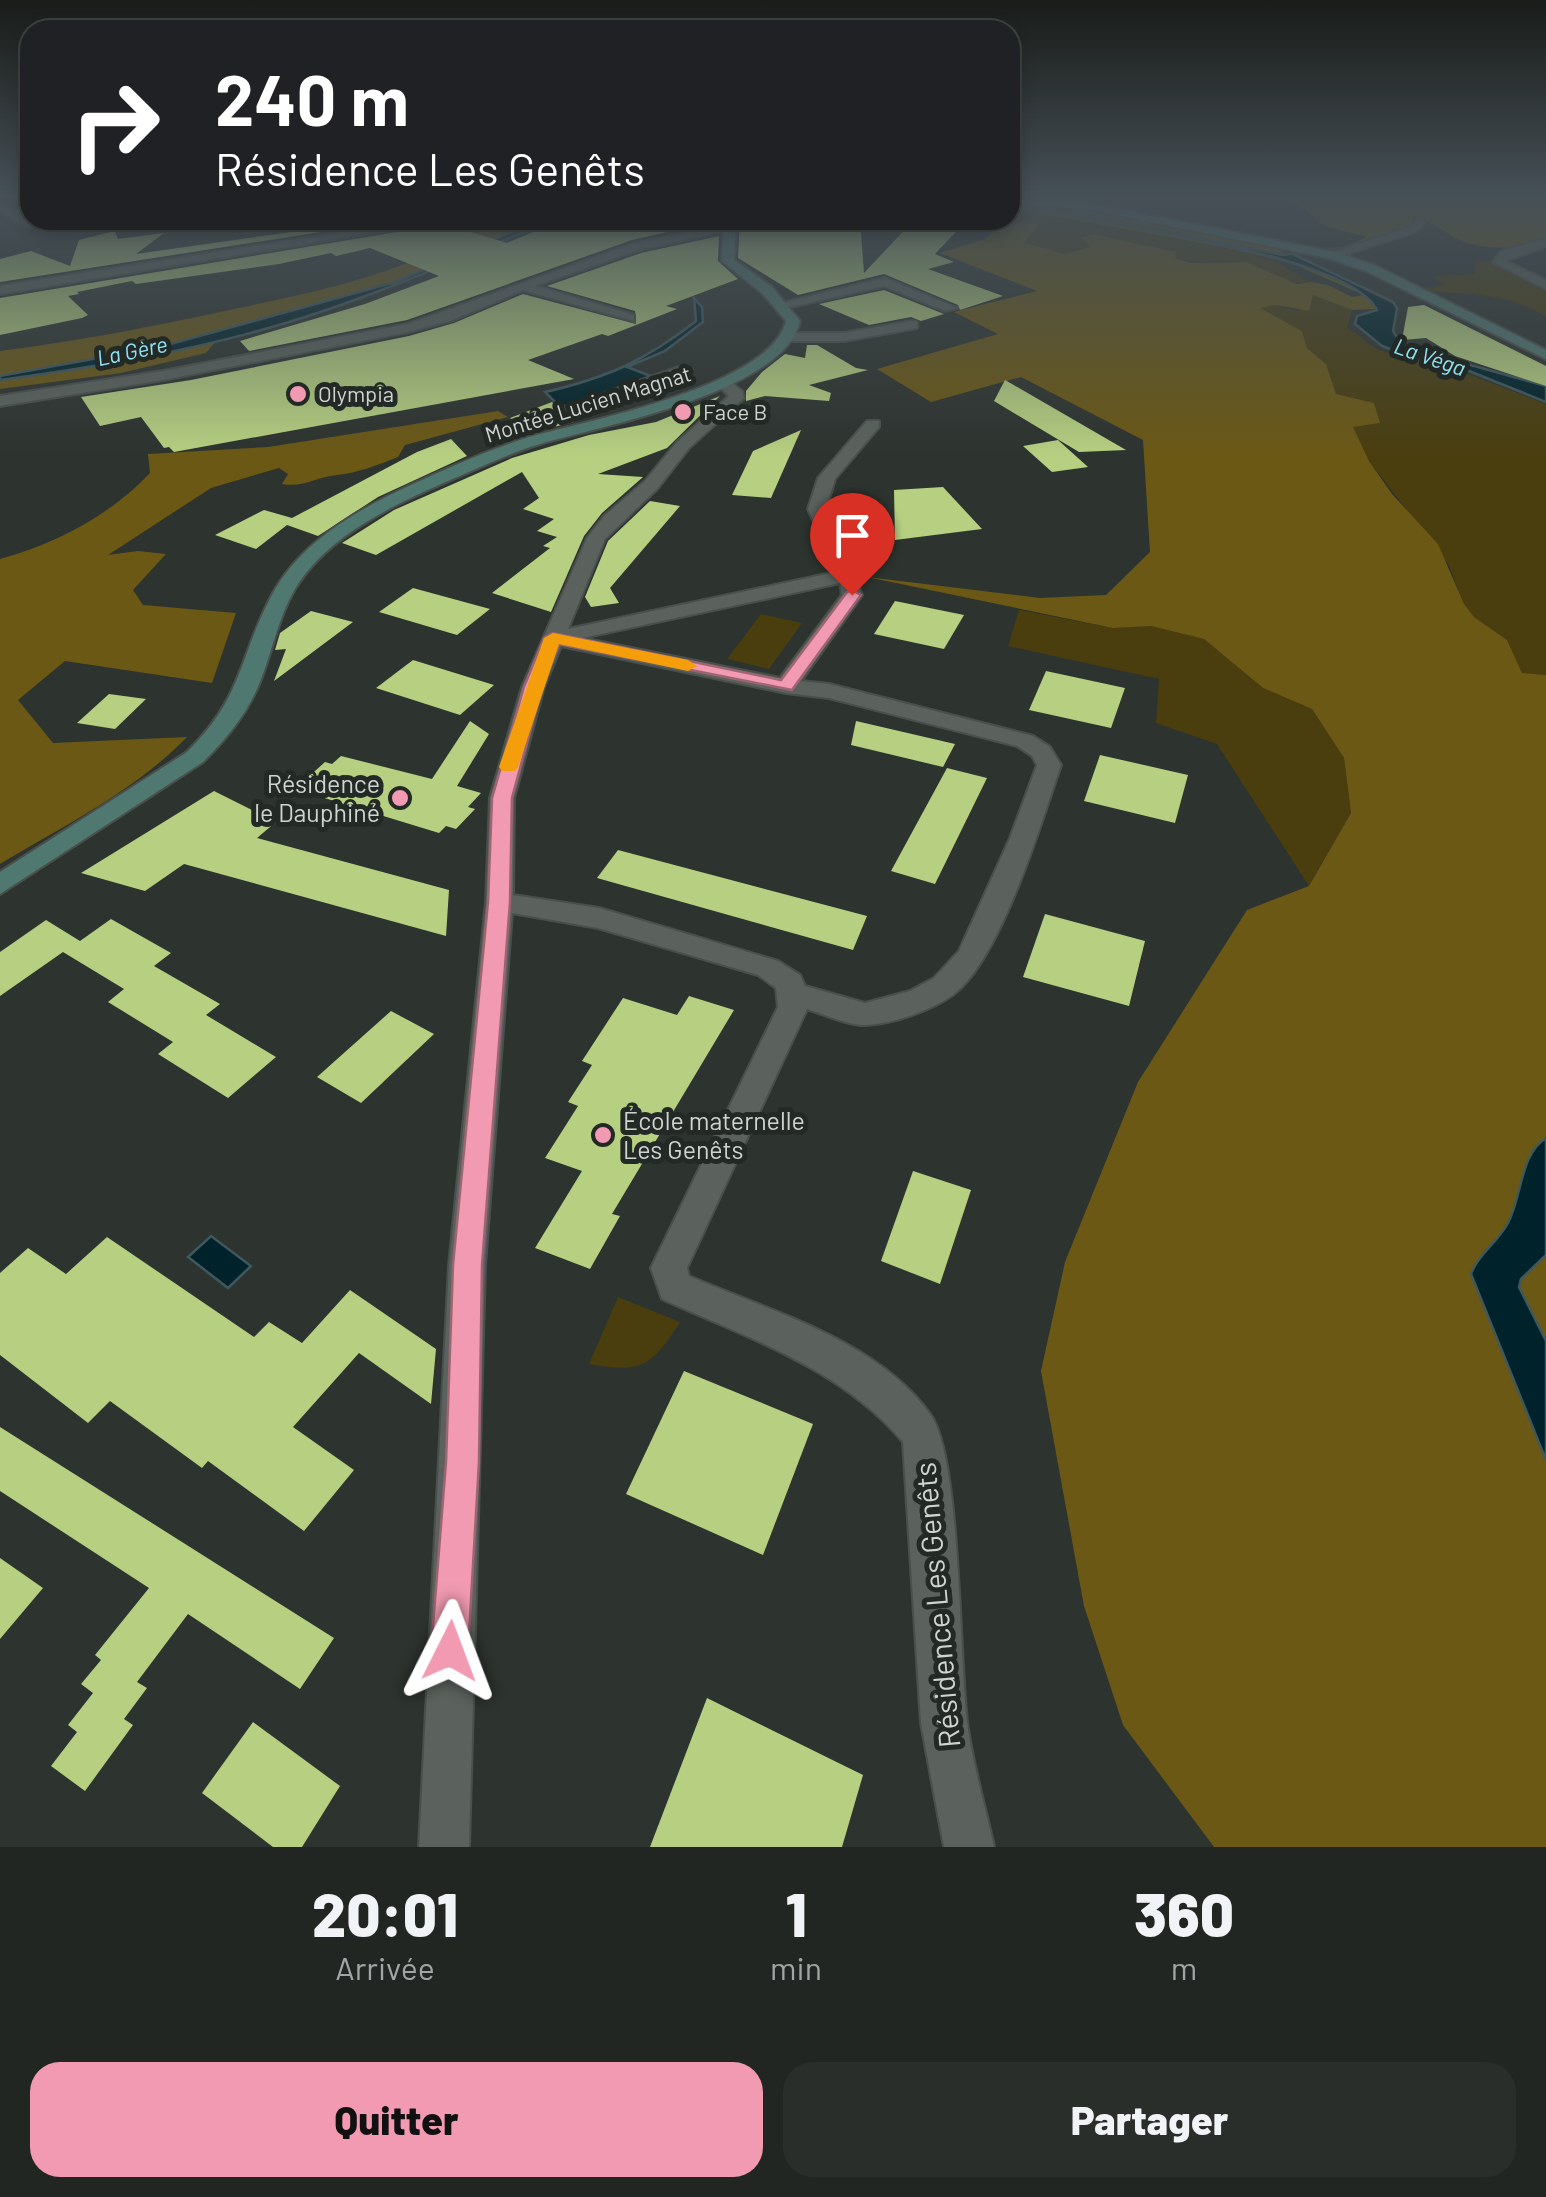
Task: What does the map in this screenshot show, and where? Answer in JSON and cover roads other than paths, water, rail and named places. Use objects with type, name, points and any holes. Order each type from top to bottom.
[{"type":"main road","points":[[759,284],[794,324],[789,337]]},
{"type":"main road","points":[[1403,284],[1546,355]]},
{"type":"main road","name":"Montée Lucien Magnat","points":[[0,885],[195,757],[216,738],[243,701],[283,592],[302,567],[336,537],[426,486],[498,454],[636,418],[724,384],[789,337]]},
{"type":"street","points":[[0,290],[37,284]]},
{"type":"street","points":[[0,402],[182,374],[380,334],[466,310],[527,284]]},
{"type":"street","points":[[781,305],[875,284]]},
{"type":"street","points":[[890,284],[950,308]]},
{"type":"street","points":[[522,286],[629,318]]},
{"type":"street","points":[[789,337],[844,337],[912,325]]},
{"type":"street","points":[[570,408],[624,394],[685,369]]},
{"type":"street","points":[[444,1847],[468,1265],[499,902],[502,798],[515,744],[553,638],[596,538],[610,520],[650,485],[683,445],[736,398],[724,384]]},
{"type":"street","points":[[786,686],[852,595],[852,585],[843,576],[817,509],[820,495],[839,461],[873,424]]},
{"type":"street","points":[[553,638],[843,576]]},
{"type":"street","points":[[499,902],[599,918],[768,968],[790,983],[793,994],[865,1014],[918,1000],[944,986],[971,957],[1023,838],[1049,765],[1042,752],[1025,742],[829,692],[553,638]]},
{"type":"street","name":"Résidence Les Genêts","points":[[793,994],[793,1006],[669,1268],[675,1288],[834,1361],[879,1390],[919,1430],[927,1466],[944,1723],[969,1847]]},
{"type":"water","points":[[395,284],[305,317],[230,338],[154,355],[0,380],[0,376],[163,346]]},
{"type":"water","name":"La Véga","points":[[1344,284],[1356,284],[1393,302],[1397,308],[1393,331],[1402,346],[1546,386],[1546,402],[1464,369],[1382,346],[1355,324],[1357,316],[1377,310],[1358,291]]},
{"type":"water","points":[[694,298],[702,307],[703,322],[665,351],[627,367],[656,378],[614,395],[560,407],[545,392],[606,374],[659,347],[696,321]]},
{"type":"water","points":[[1546,1138],[1546,1255],[1521,1279],[1519,1287],[1546,1341],[1546,1460],[1471,1274],[1508,1223],[1526,1165],[1537,1145]]},
{"type":"water","points":[[211,1236],[251,1266],[228,1288],[188,1257]]},
{"type":"place","name":"Olympia","points":[[298,394]]},
{"type":"place","name":"Face B","points":[[683,412]]},
{"type":"place","name":"Résidence le Dauphiné","points":[[400,798]]},
{"type":"place","name":"École maternelle Les Genêts","points":[[603,1135]]},
{"type":"water label","name":"La Gère","points":[[132,351]]}]
